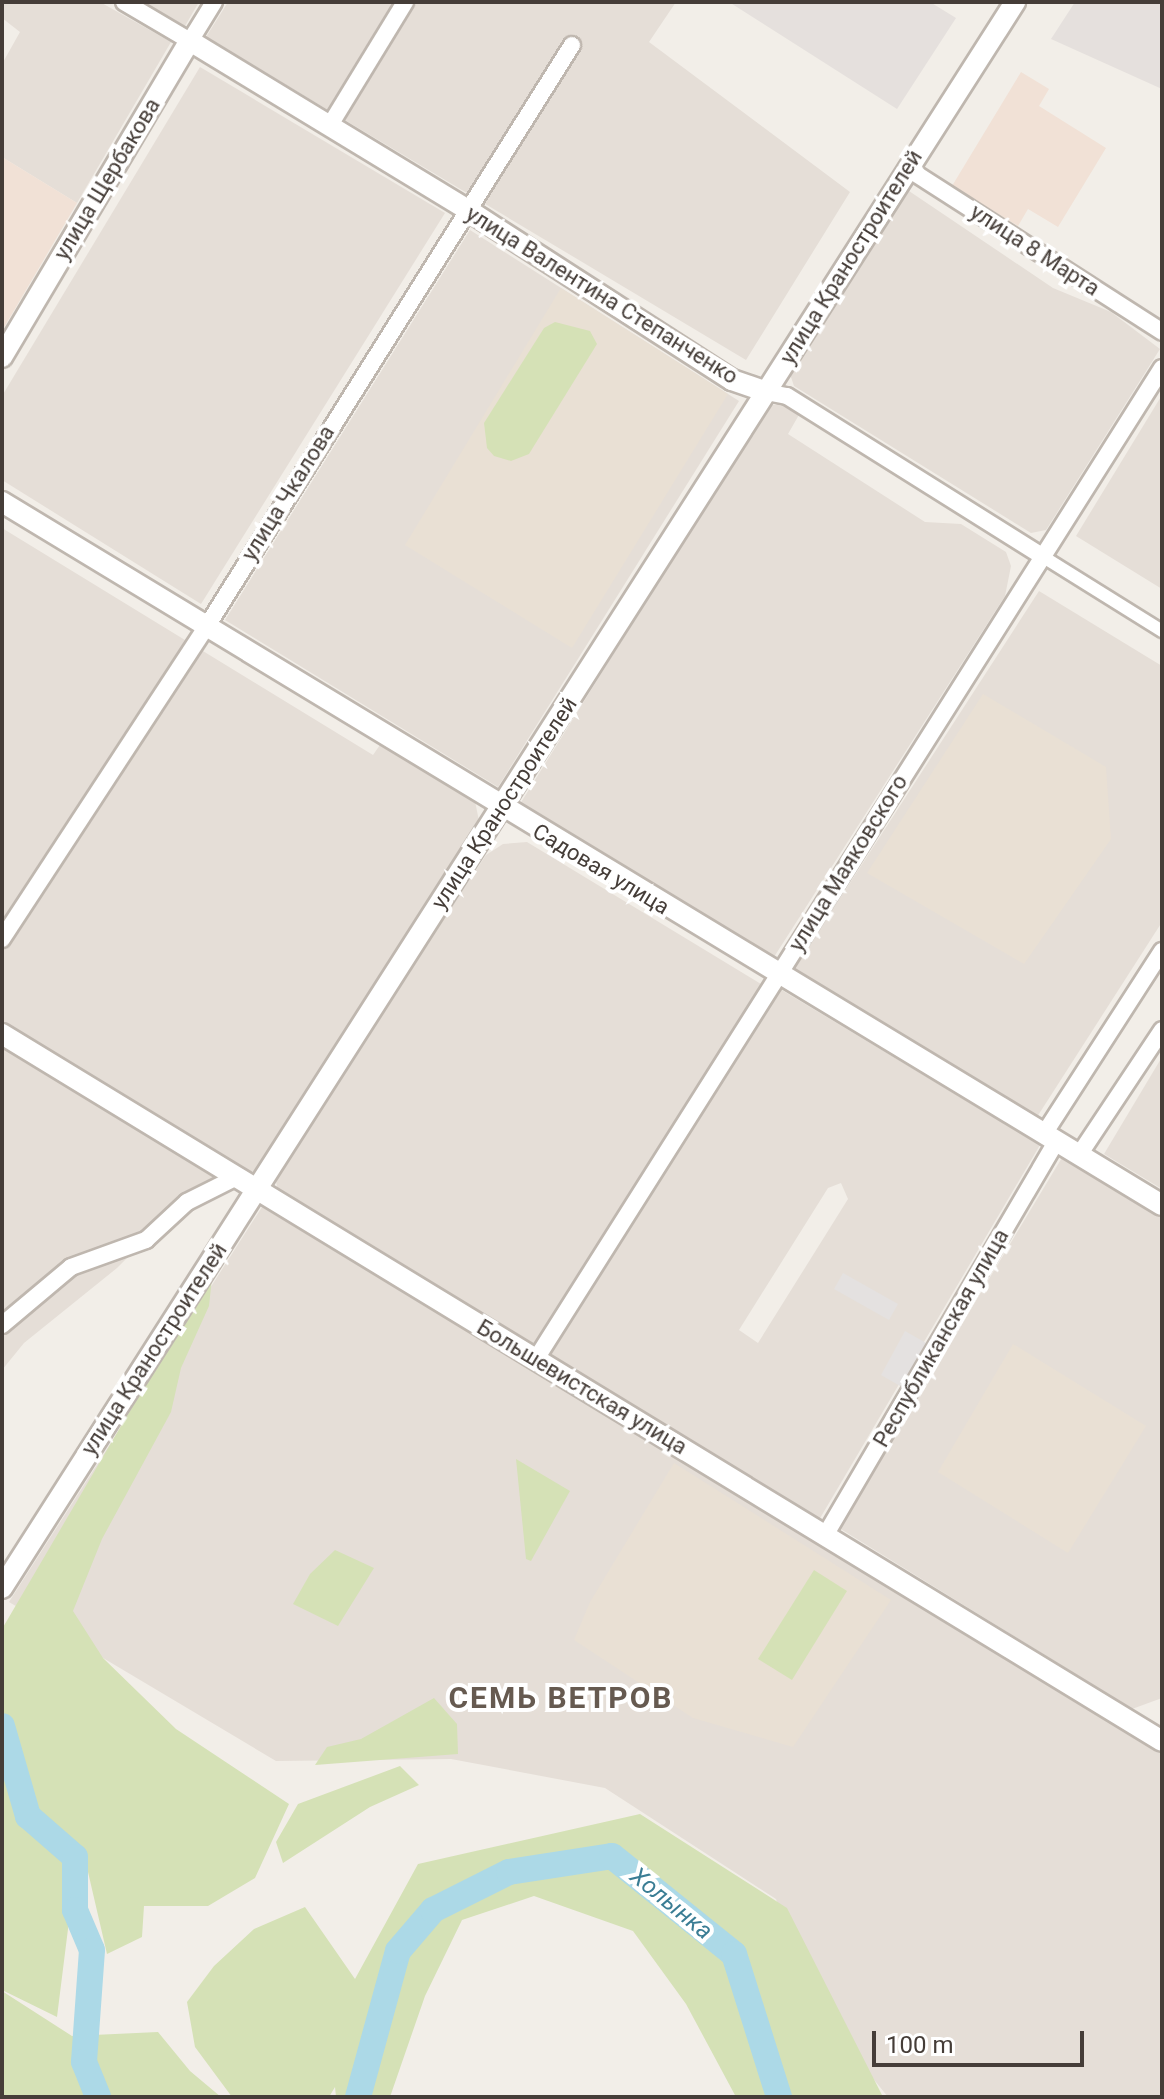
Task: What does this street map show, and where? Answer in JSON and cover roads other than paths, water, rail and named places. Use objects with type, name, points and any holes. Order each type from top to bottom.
[{"type":"street","name":"улица Валентина Степанченко","points":[[124,2],[468,210],[732,380],[787,396],[1162,631]]},
{"type":"street","name":"улица Щербакова","points":[[2,357],[214,2]]},
{"type":"street","points":[[330,125],[405,2]]},
{"type":"street","name":"улица Краностроителей","points":[[2,1588],[1010,10]]},
{"type":"street","name":"улица Чкалова","points":[[2,939],[207,626],[572,45]]},
{"type":"street","name":"улица 8 Марта","points":[[907,168],[1162,332]]},
{"type":"street","name":"улица Маяковского","points":[[536,1359],[1162,368]]},
{"type":"street","name":"Садовая улица","points":[[2,502],[777,976],[1162,1205]]},
{"type":"street","name":"Республиканская улица","points":[[826,1534],[1050,1138],[1162,951]]},
{"type":"street","points":[[1079,1155],[1162,1030]]},
{"type":"street","name":"Большевистская улица","points":[[2,1034],[826,1534],[1160,1749]]},
{"type":"street","points":[[2,1325],[71,1267],[146,1240],[187,1202],[237,1177]]},
{"type":"waterway","name":"Холынка","points":[[2,1726],[28,1816],[75,1857],[75,1910],[92,1950],[84,2062],[98,2097]]},
{"type":"waterway","name":"Холынка","points":[[358,2097],[398,1951],[433,1910],[509,1872],[612,1856],[734,1954],[779,2097]]},
{"type":"district","name":"СЕМЬ ВЕТРОВ","points":[[561,1698]]}]
